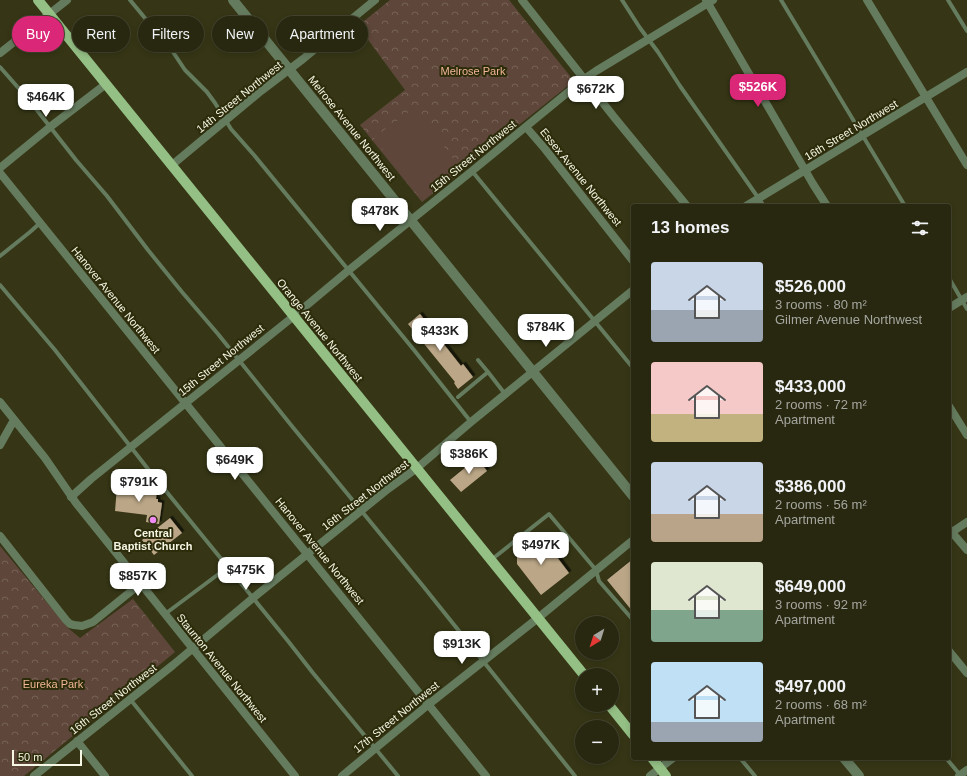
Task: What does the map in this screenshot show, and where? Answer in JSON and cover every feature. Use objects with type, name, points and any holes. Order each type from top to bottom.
[{"type":"main road","name":"Orange Avenue Northwest","points":[[38,0],[578,668]]},
{"type":"main road","points":[[615,712],[631,732]]},
{"type":"main road","points":[[654,760],[663,772]]},
{"type":"street","points":[[0,53],[67,0]]},
{"type":"street","name":"Melrose Avenue Northwest","points":[[233,0],[631,494]]},
{"type":"street","name":"14th Street Northwest","points":[[172,165],[375,0]]},
{"type":"street","points":[[522,0],[614,117],[685,204]]},
{"type":"street","points":[[868,0],[967,165]]},
{"type":"street","points":[[709,1],[826,204]]},
{"type":"street","name":"15th Street Northwest","points":[[71,497],[584,79],[596,70],[709,1]]},
{"type":"street","name":"16th Street Northwest","points":[[749,204],[967,72]]},
{"type":"street","points":[[0,168],[106,84]]},
{"type":"street","name":"Essex Avenue Northwest","points":[[526,127],[631,258]]},
{"type":"street","name":"Hanover Avenue Northwest","points":[[0,173],[486,776]]},
{"type":"street","name":"16th Street Northwest","points":[[34,776],[388,488],[417,468],[631,292]]},
{"type":"street","points":[[951,307],[964,298]]},
{"type":"street","name":"Staunton Avenue Northwest","points":[[0,402],[45,458],[71,497],[296,776]]},
{"type":"street","points":[[951,409],[967,435]]},
{"type":"street","points":[[0,445],[14,420]]},
{"type":"street","points":[[951,531],[967,522]]},
{"type":"street","points":[[951,533],[967,550]]},
{"type":"street","points":[[0,536],[70,624],[82,626],[93,622],[140,584]]},
{"type":"street","name":"17th Street Northwest","points":[[342,776],[631,542]]},
{"type":"street","points":[[951,653],[967,673]]},
{"type":"street","points":[[77,741],[105,776]]},
{"type":"street","points":[[650,776],[663,772],[672,760]]},
{"type":"street","points":[[846,760],[857,775]]},
{"type":"street","points":[[960,776],[967,770]]},
{"type":"lane","points":[[130,0],[173,52],[185,70],[216,103],[231,129],[349,270],[471,422]]},
{"type":"lane","points":[[622,0],[637,24],[763,204]]},
{"type":"lane","points":[[781,0],[904,204]]},
{"type":"lane","points":[[948,0],[967,32]]},
{"type":"lane","points":[[0,67],[29,100],[107,196],[148,250],[423,586],[482,662],[575,776]]},
{"type":"lane","points":[[472,171],[631,366]]},
{"type":"lane","points":[[0,256],[40,223]]},
{"type":"lane","points":[[951,281],[964,298],[967,309]]},
{"type":"lane","points":[[0,285],[55,350],[131,447],[398,776]]},
{"type":"lane","points":[[478,360],[505,394]]},
{"type":"lane","points":[[458,397],[488,372]]},
{"type":"lane","points":[[491,560],[549,514],[596,570],[599,581],[631,618]]},
{"type":"lane","points":[[165,614],[228,567]]},
{"type":"lane","points":[[130,699],[192,776]]},
{"type":"lane","points":[[742,760],[755,776]]},
{"type":"lane","points":[[948,760],[960,776]]},
{"type":"green space","name":"Melrose Park","points":[[390,0],[509,0],[574,81],[422,202],[360,125],[405,90],[368,40],[368,18]]},
{"type":"green space","points":[[414,108],[461,169],[422,200],[374,138]]},
{"type":"green space","name":"Eureka Park","points":[[0,546],[68,628],[80,638],[133,599],[175,652],[24,776],[0,776]]},
{"type":"building","points":[[420,314],[461,366],[463,364],[473,377],[458,389],[454,383],[455,382],[408,324]]},
{"type":"building","points":[[477,458],[487,471],[461,492],[450,480]]},
{"type":"building","name":"Central Baptist Church","points":[[117,487],[149,492],[150,488],[157,489],[156,499],[158,499],[158,502],[162,503],[159,524],[146,522],[147,515],[115,511]]},
{"type":"building","points":[[170,518],[182,533],[154,555],[142,540]]},
{"type":"building","points":[[541,536],[569,573],[541,595],[517,564],[517,555]]},
{"type":"building","points":[[631,561],[631,610],[607,580]]},
{"type":"place","name":"Central Baptist Church","points":[[153,520]]}]
